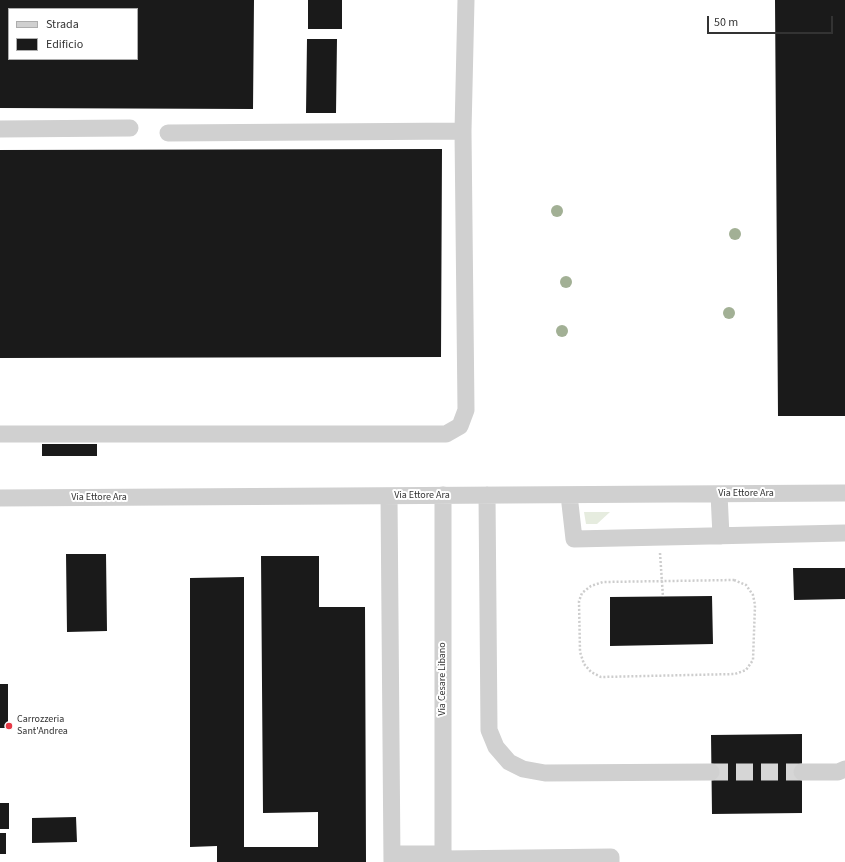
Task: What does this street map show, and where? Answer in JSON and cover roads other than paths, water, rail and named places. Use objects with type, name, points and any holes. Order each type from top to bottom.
[{"type":"street","points":[[0,434],[446,434],[460,426],[466,410],[463,131],[466,0]]},
{"type":"street","points":[[0,129],[130,128]]},
{"type":"street","points":[[168,133],[463,131]]},
{"type":"street","name":"Via Ettore Ara","points":[[0,498],[845,493]]},
{"type":"street","points":[[719,494],[720,536]]},
{"type":"street","name":"Via Cesare Libano","points":[[443,495],[443,858]]},
{"type":"street","points":[[488,495],[489,730],[496,747],[509,762],[523,769],[546,773],[712,772]]},
{"type":"street","points":[[570,495],[574,539],[845,533]]},
{"type":"street","points":[[389,496],[392,858],[443,858],[470,860],[611,857],[611,862]]},
{"type":"street","points":[[802,772],[838,772],[845,769]]},
{"type":"tunnel","points":[[711,772],[802,772]]},
{"type":"place","name":"Carrozzeria Sant'Andrea","points":[[9,726]]}]
